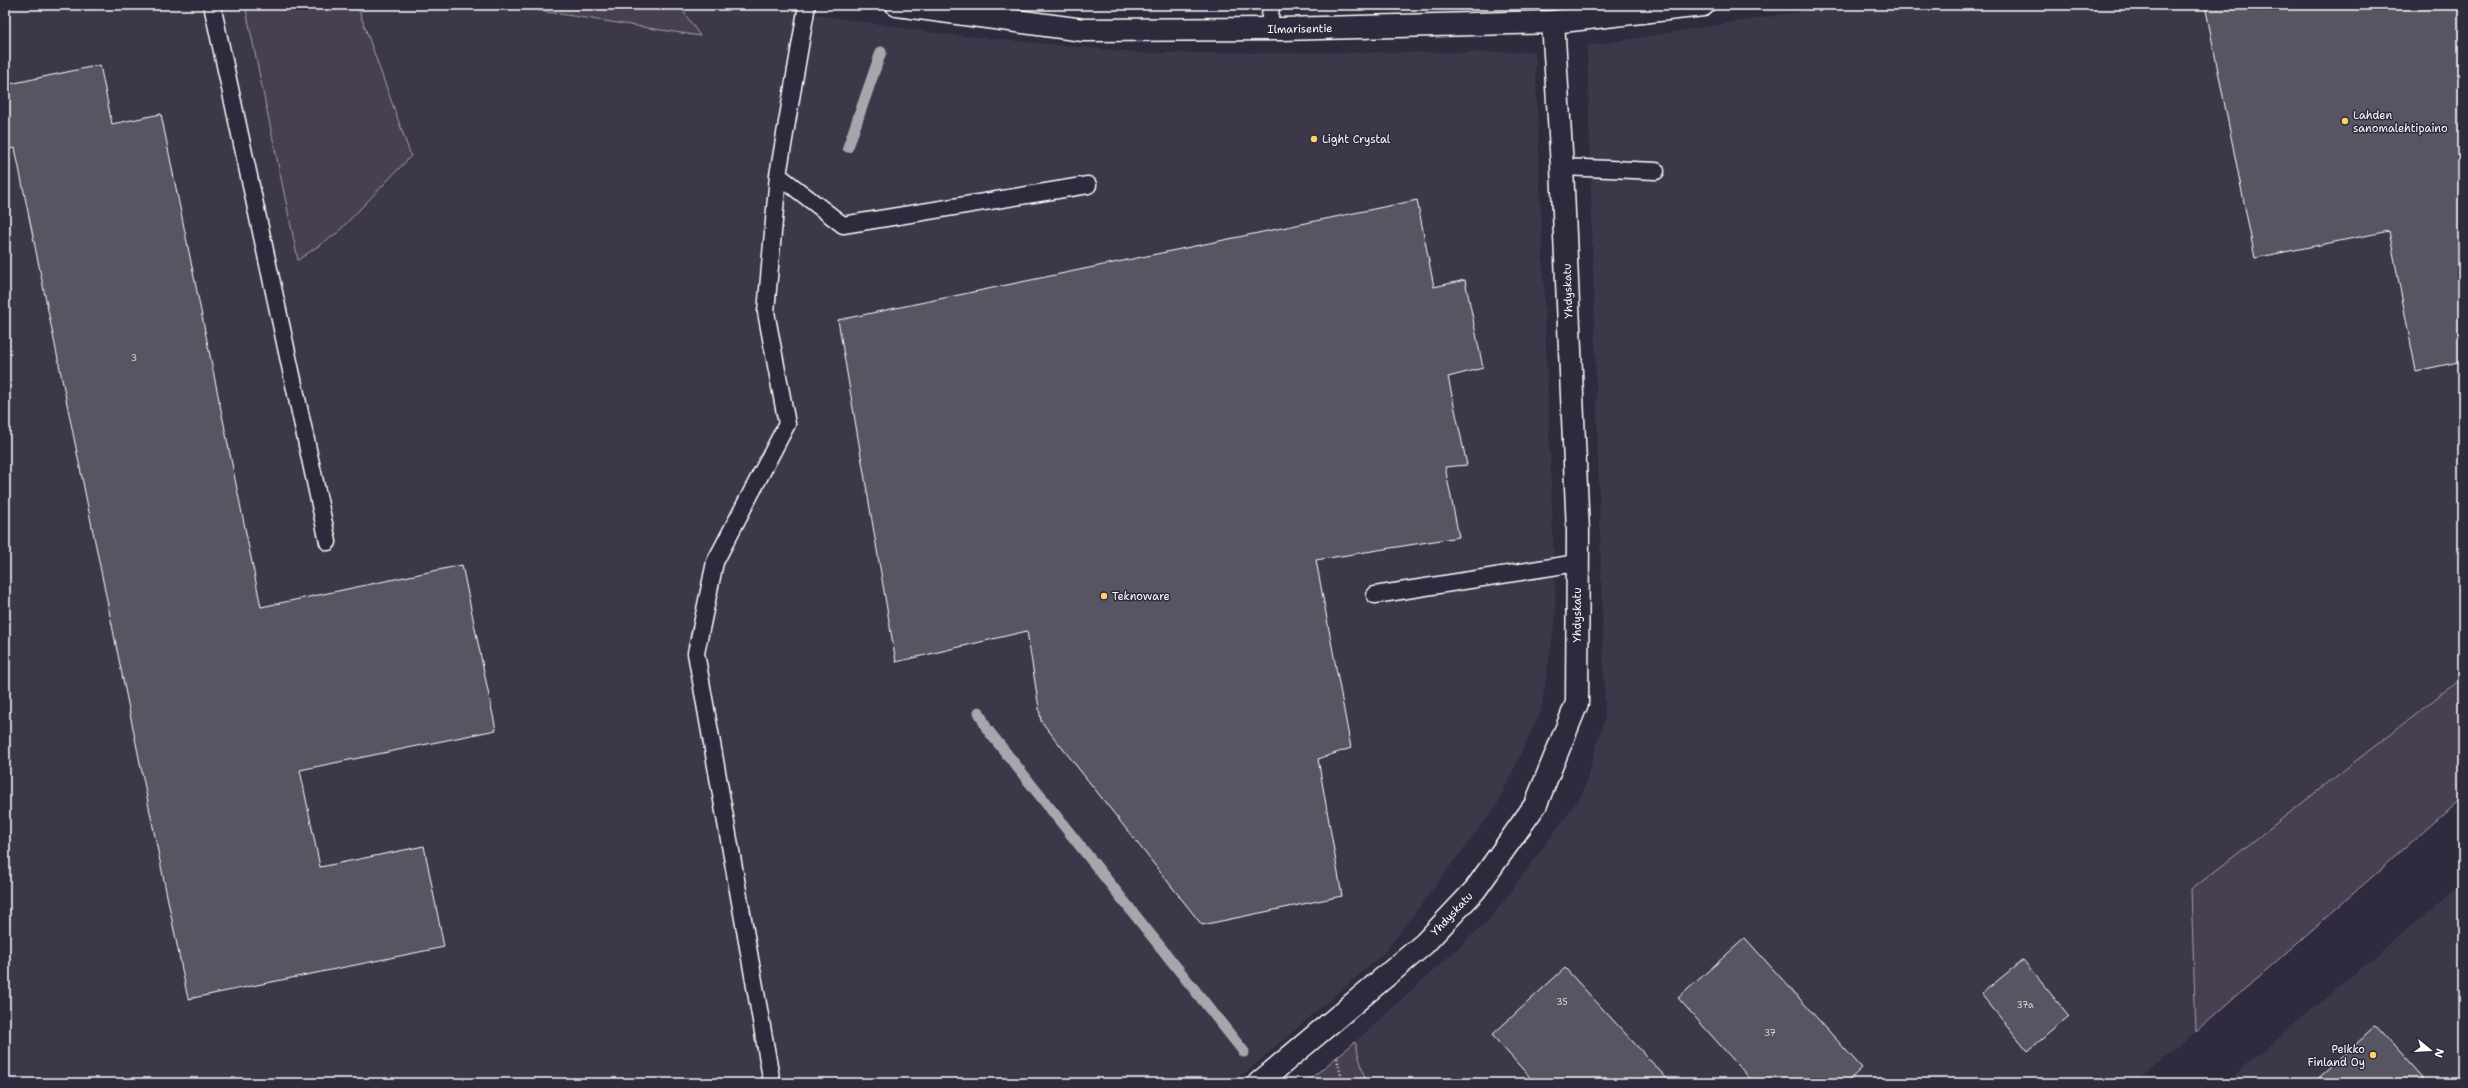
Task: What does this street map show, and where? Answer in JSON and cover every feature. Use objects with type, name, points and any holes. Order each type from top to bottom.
[{"type":"street","name":"Ilmarisentie","points":[[897,5],[1083,30],[1269,29],[1553,22],[1703,5]]},
{"type":"street","name":"Yhdyskatu","points":[[1258,1083],[1424,944],[1475,890],[1536,804],[1577,703],[1578,532],[1562,167],[1553,22]]},
{"type":"lane","points":[[212,5],[328,542]]},
{"type":"lane","points":[[772,1083],[696,653],[715,562],[787,424],[766,312],[778,175],[807,5]]},
{"type":"lane","points":[[1269,29],[1271,5]]},
{"type":"lane","points":[[1562,167],[1656,171]]},
{"type":"lane","points":[[778,175],[843,225],[1088,185]]},
{"type":"lane","points":[[1375,595],[1577,563]]},
{"type":"shaded area","points":[[5,5],[245,5],[299,259],[411,156],[357,5],[503,5],[700,36],[679,5],[757,5],[942,34],[1143,53],[1535,52],[1556,615],[1541,711],[1497,805],[1384,953],[1245,1073],[1228,1083],[5,1083]]},
{"type":"shaded area","points":[[245,5],[357,5],[411,156],[337,233],[298,260]]},
{"type":"shaded area","points":[[503,5],[679,5],[700,36]]},
{"type":"shaded area","points":[[1841,5],[2463,5],[2463,677],[2192,890],[2196,1032],[2135,1083],[1366,1083],[1355,1042],[1492,917],[1583,793],[1605,717],[1587,46]]},
{"type":"shaded area","points":[[2463,677],[2463,797],[2196,1032],[2191,890]]},
{"type":"shaded area","points":[[2463,882],[2463,1083],[2225,1083]]},
{"type":"shaded area","points":[[1355,1042],[1366,1083],[1305,1083]]},
{"type":"building","name":"Lahden sanomalehtipaino","points":[[2205,5],[2463,5],[2463,361],[2416,371],[2389,231],[2255,258]]},
{"type":"building","points":[[100,65],[112,124],[161,114],[261,607],[462,565],[496,730],[300,770],[320,867],[424,846],[444,947],[188,999],[15,148],[5,150],[5,85]]},
{"type":"building","name":"Teknoware","points":[[1417,200],[1434,287],[1465,280],[1483,368],[1448,377],[1467,465],[1445,467],[1459,537],[1316,560],[1351,748],[1318,759],[1342,896],[1202,925],[1041,721],[1027,631],[896,662],[838,320]]},
{"type":"building","points":[[1745,938],[1862,1068],[1846,1083],[1754,1083],[1678,998]]},
{"type":"building","points":[[2023,960],[2069,1016],[2028,1051],[1981,994]]},
{"type":"building","points":[[1565,968],[1671,1083],[1535,1083],[1492,1035]]},
{"type":"building","name":"Peikko Finland Oy","points":[[2376,1026],[2427,1083],[2313,1083]]},
{"type":"waterway","points":[[848,147],[881,52]]},
{"type":"waterway","points":[[979,712],[987,729],[1244,1052]]},
{"type":"place","name":"Lahden sanomalehtipaino","points":[[2345,121]]},
{"type":"place","name":"Light Crystal","points":[[1314,139]]},
{"type":"place","name":"Teknoware","points":[[1104,596]]},
{"type":"place","name":"Peikko Finland Oy","points":[[2373,1055]]}]
